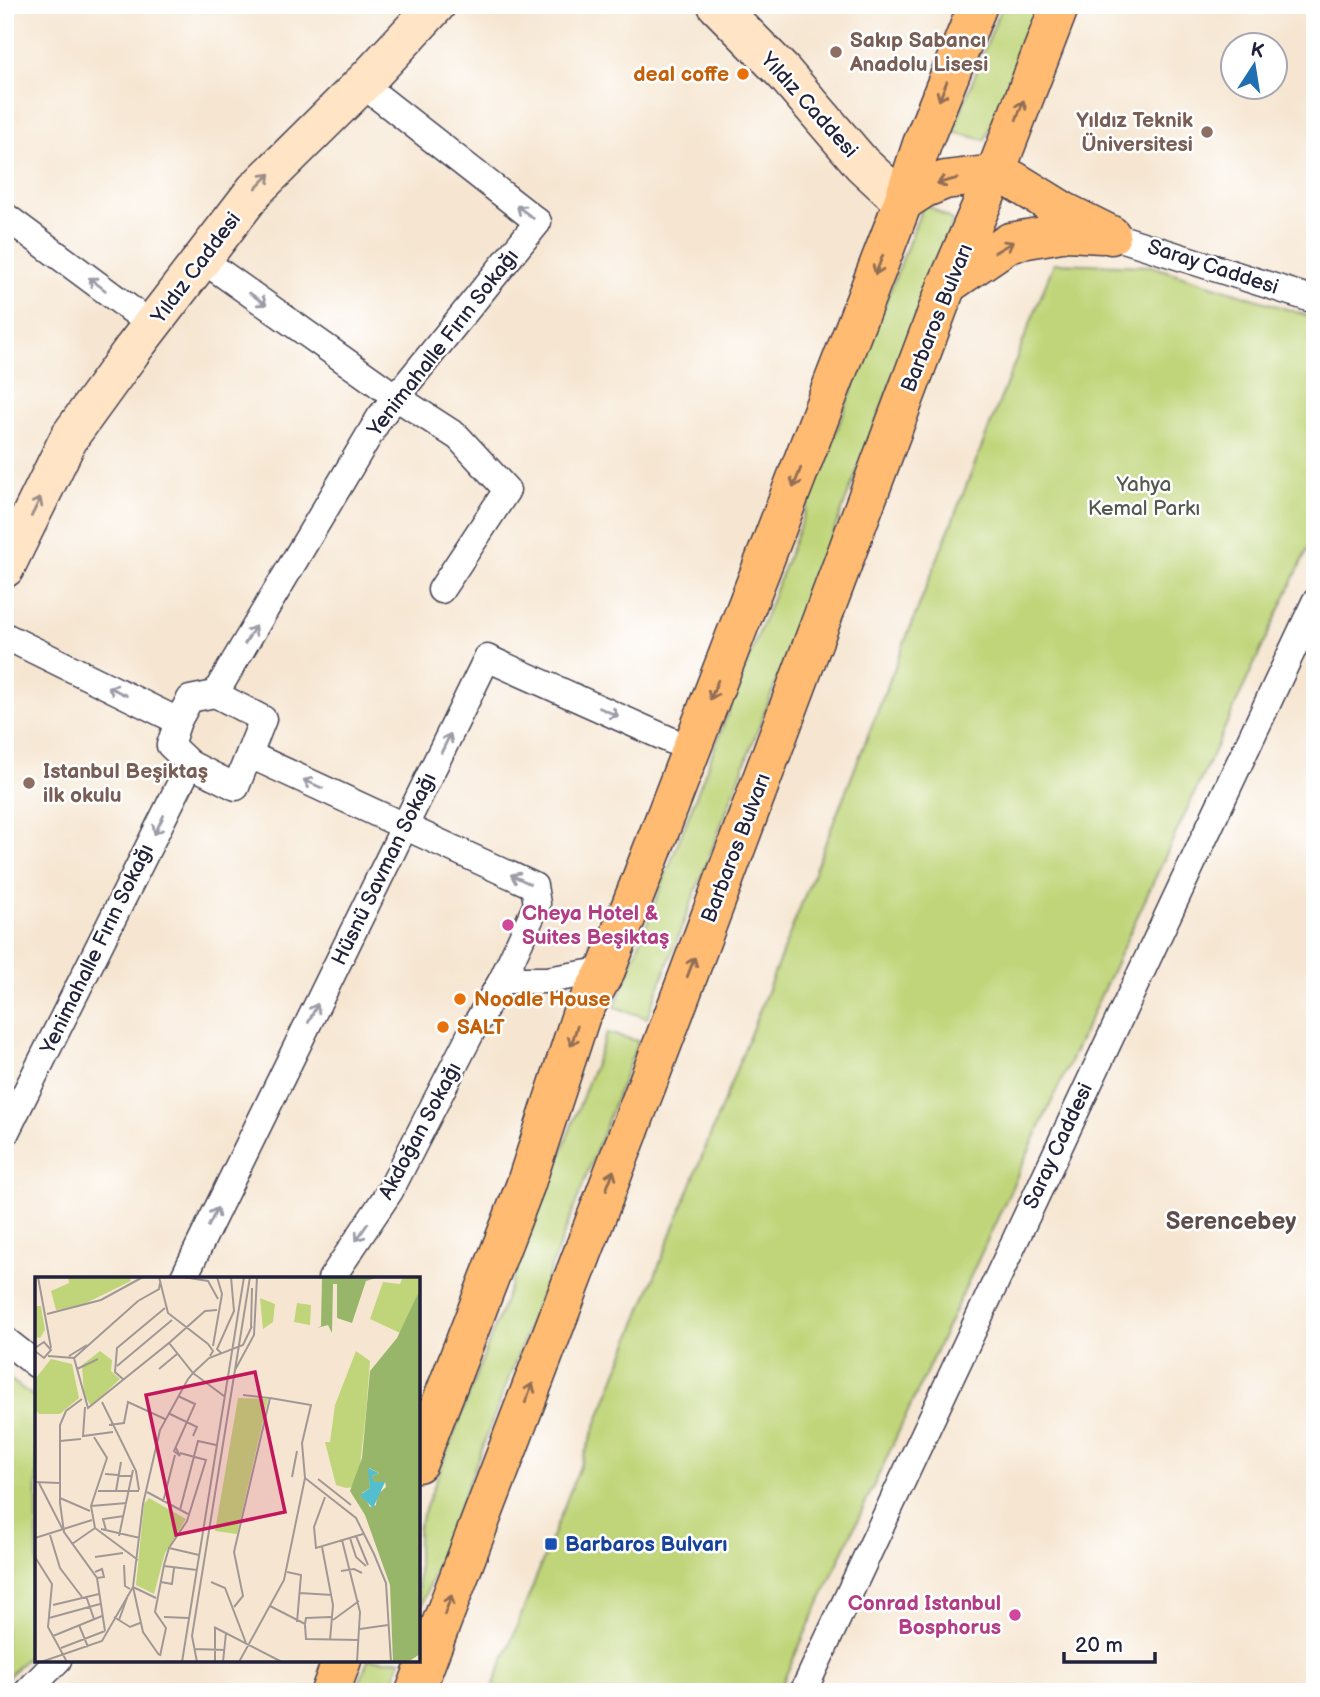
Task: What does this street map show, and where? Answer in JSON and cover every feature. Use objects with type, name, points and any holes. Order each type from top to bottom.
[{"type":"main road","points":[[420,1458],[525,1186],[581,1015],[606,970],[903,202],[922,144],[978,5]]},
{"type":"main road","name":"Barbaros Bulvarı","points":[[415,1692],[669,1027],[947,285],[995,174],[1060,5]]},
{"type":"main road","points":[[903,202],[923,189],[945,180],[995,174],[1013,180],[1063,211],[1111,235]]},
{"type":"main road","points":[[947,285],[1010,242],[1067,232],[1111,235]]},
{"type":"main road","points":[[330,1692],[341,1662]]},
{"type":"street","name":"Yıldız Caddesi","points":[[5,568],[70,436],[255,190],[362,84],[436,5]]},
{"type":"street","name":"Yıldız Caddesi","points":[[717,5],[784,73],[862,164],[903,202]]},
{"type":"street","name":"Yenimahalle Fırın Sokağı","points":[[215,694],[380,417],[538,222],[362,84]]},
{"type":"street","points":[[5,216],[152,325]]},
{"type":"street","name":"Saray Caddesi","points":[[1111,235],[1315,300]]},
{"type":"street","points":[[203,260],[396,397],[458,437],[507,490],[441,590]]},
{"type":"street","name":"Saray Caddesi","points":[[803,1692],[1315,602]]},
{"type":"street","points":[[5,636],[178,721]]},
{"type":"street","name":"Hüsnü Savman Sokağı","points":[[184,1277],[487,658],[690,749]]},
{"type":"street","points":[[215,694],[263,719],[236,787],[190,764],[170,745],[178,721],[190,699],[215,694]]},
{"type":"street","points":[[250,755],[405,826]]},
{"type":"street","name":"Yenimahalle Fırın Sokağı","points":[[5,1134],[190,764]]},
{"type":"street","name":"Akdoğan Sokağı","points":[[332,1277],[390,1191],[473,1029],[502,980],[537,904],[534,886],[405,826]]},
{"type":"street","points":[[502,980],[547,980],[606,970]]},
{"type":"street","points":[[5,1340],[35,1364]]},
{"type":"street","points":[[27,1692],[56,1662]]},
{"type":"green space","points":[[1002,5],[1038,5],[985,140],[953,132]]},
{"type":"green space","points":[[924,203],[953,221],[647,1018],[615,1007]]},
{"type":"green space","name":"Yahya Kemal Parkı","points":[[1054,263],[1151,266],[1315,318],[1315,533],[778,1692],[491,1692]]},
{"type":"green space","points":[[607,1033],[638,1041],[420,1610],[420,1523]]},
{"type":"green space","points":[[5,1376],[35,1398],[35,1649],[5,1680]]},
{"type":"green space","points":[[367,1662],[400,1662],[389,1692],[356,1692]]},
{"type":"place","name":"Sakıp Sabancı Anadolu Lisesi","points":[[836,52]]},
{"type":"place","name":"deal coffe","points":[[743,74]]},
{"type":"place","name":"Yıldız Teknik Üniversitesi","points":[[1207,132]]},
{"type":"place","name":"Istanbul Beşiktaş ilk okulu","points":[[29,783]]},
{"type":"place","name":"Cheya Hotel & Suites Beşiktaş","points":[[508,925]]},
{"type":"place","name":"Noodle House","points":[[460,999]]},
{"type":"place","name":"SALT","points":[[443,1027]]},
{"type":"place","name":"Barbaros Bulvarı","points":[[551,1544]]},
{"type":"place","name":"Conrad Istanbul Bosphorus","points":[[1015,1615]]},
{"type":"district","name":"Serencebey","points":[[1231,1221]]}]
